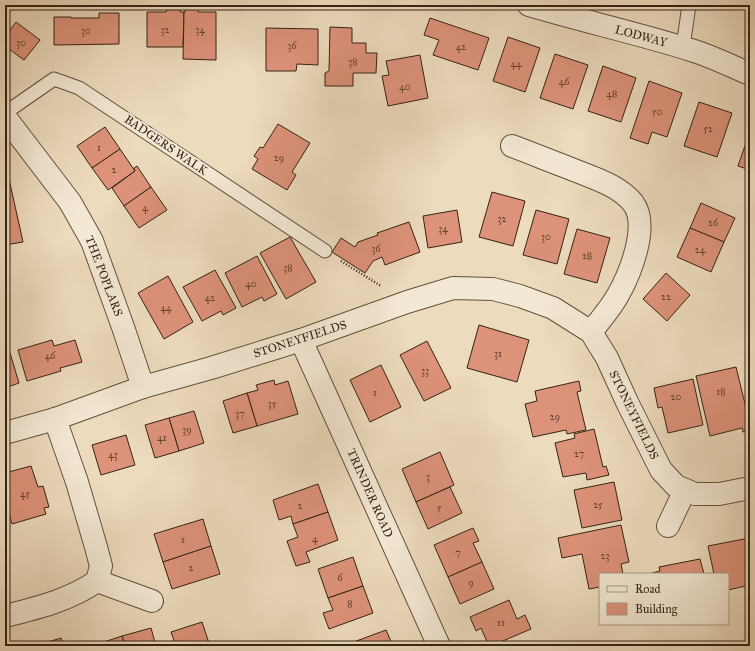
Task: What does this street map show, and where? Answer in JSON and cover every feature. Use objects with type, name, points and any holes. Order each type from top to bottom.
[{"type":"street","name":"LODWAY","points":[[529,5],[579,12],[683,48],[750,74]]},
{"type":"street","name":"THE POPLARS","points":[[5,117],[70,202],[92,241],[143,387]]},
{"type":"street","points":[[512,146],[596,179],[620,191],[633,204],[639,220],[638,242],[631,267],[617,296],[591,332]]},
{"type":"street","name":"STONEYFIELDS","points":[[5,434],[54,419],[143,387],[301,340],[407,302],[453,288],[493,289],[520,296],[553,308],[591,332],[607,358],[661,470],[676,486],[695,494],[720,494],[750,488]]},
{"type":"street","name":"TRINDER ROAD","points":[[301,340],[439,646]]},
{"type":"street","points":[[5,616],[42,606],[83,591],[97,582],[101,566],[77,482],[54,419]]},
{"type":"street","points":[[668,526],[685,490]]},
{"type":"street","points":[[97,582],[152,601]]},
{"type":"lane","points":[[683,48],[689,5]]},
{"type":"lane","name":"BADGERS WALK","points":[[5,113],[54,79],[79,88],[325,251]]},
{"type":"path","points":[[325,251],[407,302]]},
{"type":"building","points":[[167,9],[180,9],[180,12],[184,12],[183,47],[147,47],[147,12],[166,12]]},
{"type":"building","points":[[185,9],[198,9],[198,12],[216,12],[216,60],[183,59]]},
{"type":"building","points":[[99,13],[119,13],[119,44],[54,45],[54,17],[99,18]]},
{"type":"building","points":[[430,18],[489,38],[478,70],[433,55],[439,40],[424,35]]},
{"type":"building","points":[[16,22],[40,40],[24,60],[5,46],[5,37]]},
{"type":"building","points":[[330,27],[352,28],[352,43],[366,43],[366,53],[377,53],[376,73],[353,73],[353,86],[325,86],[325,73],[329,71]]},
{"type":"building","points":[[266,28],[318,29],[318,65],[297,64],[296,71],[266,71]]},
{"type":"building","points":[[508,37],[540,48],[525,92],[493,81]]},
{"type":"building","points":[[555,54],[588,65],[573,109],[540,98]]},
{"type":"building","points":[[420,55],[428,98],[388,106],[382,76],[389,75],[386,61]]},
{"type":"building","points":[[603,66],[636,78],[621,122],[588,111]]},
{"type":"building","points":[[649,81],[682,93],[667,137],[652,132],[648,144],[630,138]]},
{"type":"building","points":[[699,102],[732,113],[717,157],[684,146]]},
{"type":"building","points":[[278,124],[310,143],[292,172],[296,175],[287,190],[252,169],[258,159],[254,156],[260,147],[263,148]]},
{"type":"building","points":[[105,127],[120,149],[92,168],[77,146]]},
{"type":"building","points":[[750,131],[750,170],[738,166]]},
{"type":"building","points":[[120,149],[135,171],[108,190],[92,168]]},
{"type":"building","points":[[137,166],[151,187],[124,206],[112,188],[135,171],[134,168]]},
{"type":"building","points":[[5,170],[7,170],[23,242],[5,245]]},
{"type":"building","points":[[151,187],[167,210],[139,228],[124,206]]},
{"type":"building","points":[[492,192],[525,201],[513,246],[479,237]]},
{"type":"building","points":[[701,203],[735,218],[724,242],[690,228]]},
{"type":"building","points":[[457,210],[462,242],[428,248],[423,216]]},
{"type":"building","points":[[536,210],[569,219],[557,264],[523,255]]},
{"type":"building","points":[[409,222],[420,252],[385,265],[382,257],[373,261],[365,273],[332,252],[341,238],[355,247],[358,242],[378,235],[377,233]]},
{"type":"building","points":[[690,228],[724,242],[711,272],[677,257]]},
{"type":"building","points":[[577,229],[610,238],[597,283],[564,274]]},
{"type":"building","points":[[290,237],[316,282],[286,299],[260,253]]},
{"type":"building","points":[[257,256],[277,294],[264,301],[262,297],[242,307],[225,273]]},
{"type":"building","points":[[215,270],[236,308],[223,315],[221,311],[202,321],[183,287]]},
{"type":"building","points":[[666,273],[690,295],[667,321],[643,299]]},
{"type":"building","points":[[168,276],[193,322],[164,339],[138,293]]},
{"type":"building","points":[[479,325],[529,340],[517,382],[467,368]]},
{"type":"building","points":[[52,340],[54,346],[75,340],[82,362],[60,368],[61,371],[27,381],[18,350]]},
{"type":"building","points":[[427,341],[451,388],[424,401],[400,355]]},
{"type":"building","points":[[10,353],[19,383],[5,388],[5,354]]},
{"type":"building","points":[[381,365],[401,407],[370,422],[350,380]]},
{"type":"building","points":[[736,367],[746,408],[748,407],[750,416],[750,430],[743,432],[742,428],[710,436],[696,376]]},
{"type":"building","points":[[693,379],[703,425],[668,433],[662,407],[658,408],[654,388]]},
{"type":"building","points":[[274,380],[275,385],[288,381],[298,414],[257,426],[247,393],[258,390],[256,385]]},
{"type":"building","points":[[579,381],[581,391],[577,392],[586,430],[567,434],[566,430],[533,437],[525,404],[537,401],[535,391]]},
{"type":"building","points":[[247,393],[257,426],[233,433],[223,401]]},
{"type":"building","points":[[194,411],[204,443],[179,451],[169,418]]},
{"type":"building","points":[[169,418],[179,451],[155,458],[145,425]]},
{"type":"building","points":[[594,429],[603,467],[606,466],[609,475],[587,480],[586,473],[563,477],[555,443],[575,438],[574,434]]},
{"type":"building","points":[[126,435],[135,465],[101,475],[92,445]]},
{"type":"building","points":[[440,452],[454,485],[416,502],[402,469]]},
{"type":"building","points":[[31,466],[38,487],[43,486],[49,507],[44,508],[46,514],[12,524],[5,501],[5,473]]},
{"type":"building","points":[[614,482],[622,520],[582,528],[574,490]]},
{"type":"building","points":[[318,484],[328,512],[293,524],[291,516],[279,520],[273,500]]},
{"type":"building","points":[[450,487],[462,513],[428,529],[416,502]]},
{"type":"building","points":[[328,512],[338,540],[306,552],[310,562],[296,566],[287,541],[298,537],[293,524]]},
{"type":"building","points":[[203,519],[211,546],[163,562],[154,534]]},
{"type":"building","points":[[621,525],[629,562],[621,564],[623,573],[599,573],[599,587],[589,589],[582,554],[562,558],[558,538]]},
{"type":"building","points":[[473,528],[479,541],[473,543],[482,562],[448,577],[434,545]]},
{"type":"building","points":[[749,538],[750,558],[747,559],[750,573],[750,585],[729,590],[729,573],[714,573],[708,546]]},
{"type":"building","points":[[211,546],[220,574],[172,589],[163,562]]},
{"type":"building","points":[[353,557],[363,586],[328,598],[318,569]]},
{"type":"building","points":[[700,559],[704,573],[652,573],[660,571],[659,567]]},
{"type":"building","points":[[482,562],[494,589],[460,604],[448,577]]},
{"type":"building","points":[[363,586],[373,613],[329,629],[323,613],[333,610],[328,598]]},
{"type":"building","points":[[509,600],[517,619],[525,615],[531,629],[489,646],[481,628],[476,631],[470,617]]},
{"type":"building","points":[[202,622],[210,646],[176,646],[171,632]]},
{"type":"building","points":[[151,628],[156,646],[125,646],[122,636]]},
{"type":"building","points":[[386,630],[393,646],[353,646],[351,643]]},
{"type":"building","points":[[122,636],[125,646],[95,646],[95,645]]},
{"type":"building","points":[[61,638],[64,646],[35,646]]},
{"type":"building","points":[[528,642],[530,646],[520,646]]}]
